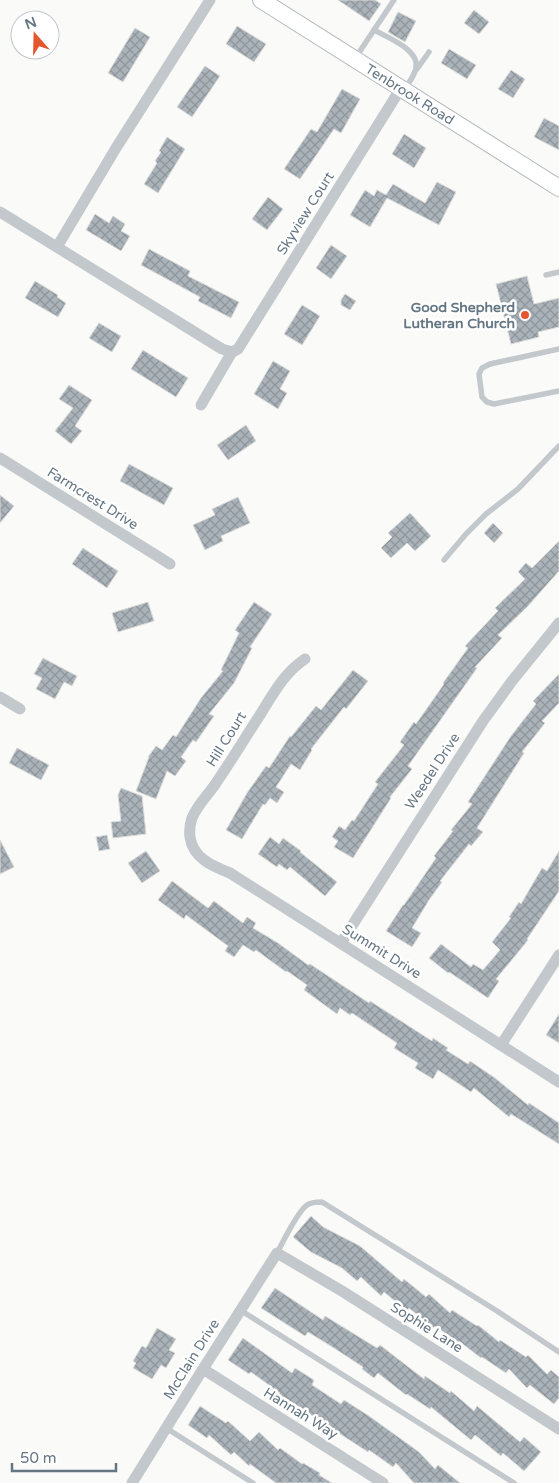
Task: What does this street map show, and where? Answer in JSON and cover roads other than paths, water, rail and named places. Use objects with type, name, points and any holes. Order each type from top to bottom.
[{"type":"street","points":[[57,247],[116,148],[210,0]]},
{"type":"street","name":"Tenbrook Road","points":[[261,0],[559,188]]},
{"type":"street","name":"Skyview Court","points":[[201,405],[232,352],[238,349],[403,89]]},
{"type":"street","points":[[0,212],[222,349],[232,352]]},
{"type":"street","name":"Farmcrest Drive","points":[[0,458],[170,564]]},
{"type":"street","name":"Weedel Drive","points":[[341,943],[483,721],[512,681],[559,623]]},
{"type":"street","name":"Hill Court","points":[[192,844],[190,825],[193,816],[279,684],[305,659]]},
{"type":"street","points":[[0,697],[20,709]]},
{"type":"street","name":"Summit Drive","points":[[192,844],[196,853],[205,862],[230,873],[559,1082]]},
{"type":"street","points":[[502,1045],[559,955]]},
{"type":"street","name":"McClain Drive","points":[[132,1483],[240,1310],[278,1253]]},
{"type":"street","name":"Sophie Lane","points":[[278,1253],[342,1291],[559,1430]]},
{"type":"street","name":"Hannah Way","points":[[203,1369],[383,1483]]},
{"type":"lane","points":[[355,59],[394,0]]},
{"type":"lane","points":[[374,30],[411,52],[416,60],[416,71]]},
{"type":"lane","points":[[403,89],[429,52]]},
{"type":"lane","points":[[546,275],[559,272]]},
{"type":"lane","points":[[559,349],[490,364],[482,368],[479,374],[482,397],[487,402],[494,404],[559,391]]},
{"type":"lane","points":[[444,560],[486,514],[518,489],[559,446]]},
{"type":"lane","points":[[278,1253],[285,1235],[303,1209],[308,1204],[322,1202],[559,1352]]},
{"type":"lane","points":[[240,1310],[514,1483]]},
{"type":"lane","points":[[166,1428],[253,1483]]},
{"type":"place","name":"Good Shepherd Lutheran Church","points":[[525,315]]}]
